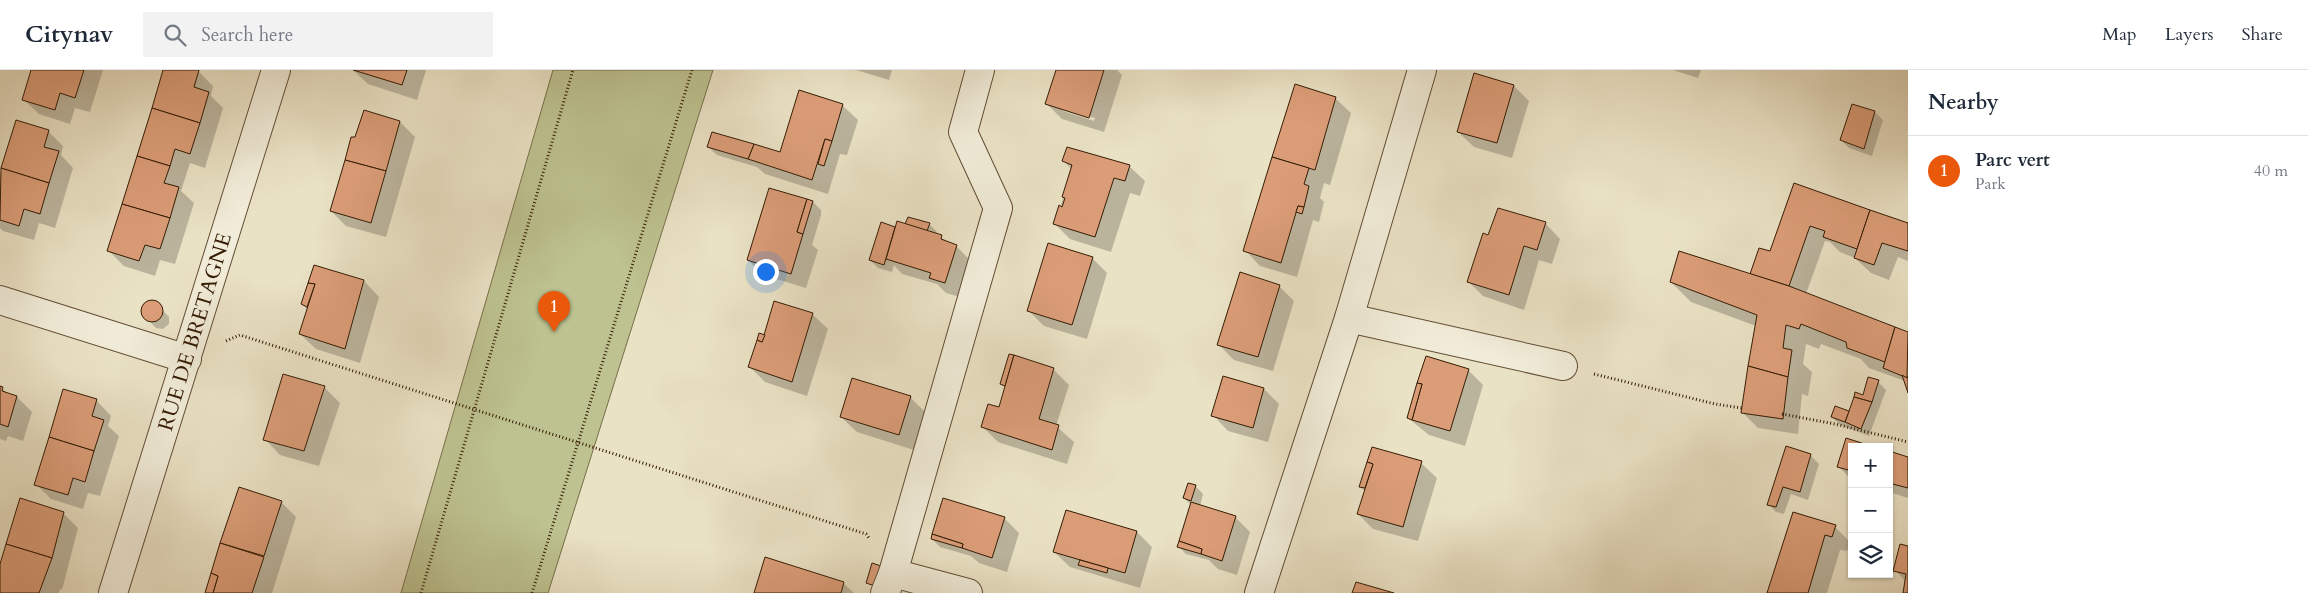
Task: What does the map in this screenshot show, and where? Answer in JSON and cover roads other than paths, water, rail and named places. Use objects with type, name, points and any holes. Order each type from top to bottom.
[{"type":"street","name":"RUE DE BRETAGNE","points":[[113,593],[276,70]]},
{"type":"street","points":[[968,593],[889,583],[998,208],[963,132],[980,70]]},
{"type":"street","points":[[1259,593],[1350,318],[1422,70]]},
{"type":"street","points":[[0,300],[187,359]]},
{"type":"street","points":[[1350,318],[1563,366]]},
{"type":"place","name":"Parc vert","points":[[554,332]]}]
